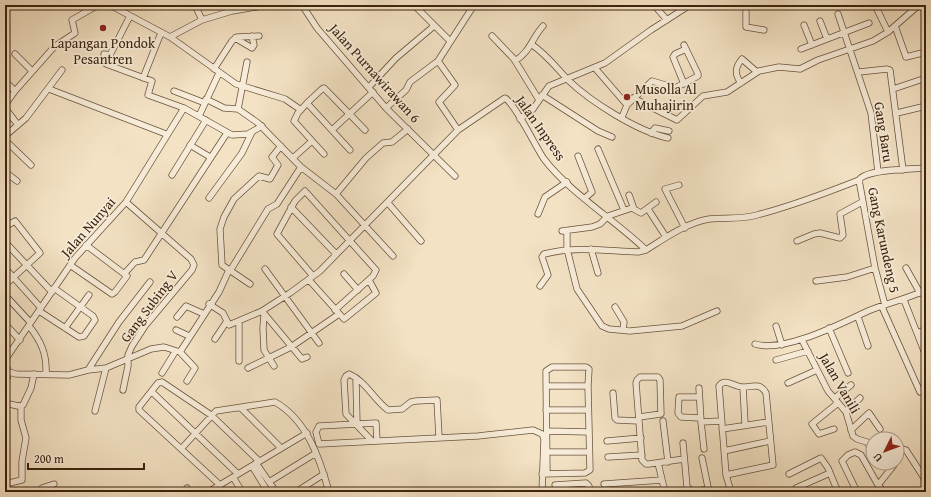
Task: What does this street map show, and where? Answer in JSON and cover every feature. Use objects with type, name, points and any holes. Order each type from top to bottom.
[{"type":"street","points":[[18,125],[5,106],[15,91],[54,47],[75,33],[72,20],[98,5]]},
{"type":"street","points":[[110,5],[170,37],[236,84],[285,99],[301,110]]},
{"type":"street","points":[[195,5],[202,20]]},
{"type":"street","points":[[170,37],[202,20],[268,5]]},
{"type":"street","name":"Jalan Purnawirawan 6","points":[[302,5],[317,28],[386,108],[455,176]]},
{"type":"street","points":[[414,5],[450,41]]},
{"type":"street","points":[[386,108],[406,90],[410,82],[438,61],[474,5]]},
{"type":"street","points":[[654,5],[667,20]]},
{"type":"street","points":[[520,119],[533,109],[549,86],[605,63],[690,5]]},
{"type":"street","points":[[746,5],[746,26],[764,30]]},
{"type":"street","points":[[875,5],[888,32]]},
{"type":"street","points":[[633,98],[676,120],[703,96],[727,92],[758,72],[779,67],[800,69],[824,58],[873,41],[888,32],[918,5]]},
{"type":"street","name":"Gang Baru","points":[[838,14],[872,113],[878,172]]},
{"type":"street","points":[[104,54],[110,55],[130,16]]},
{"type":"street","points":[[820,21],[827,39]]},
{"type":"street","points":[[801,49],[868,24]]},
{"type":"street","points":[[804,25],[812,45]]},
{"type":"street","points":[[369,87],[396,58],[434,26]]},
{"type":"street","points":[[515,61],[526,53],[543,26]]},
{"type":"street","points":[[895,26],[906,57],[926,52]]},
{"type":"street","points":[[143,78],[161,33]]},
{"type":"street","points":[[199,116],[216,71],[235,38],[238,36],[259,36]]},
{"type":"street","points":[[235,38],[252,48],[254,45],[252,36]]},
{"type":"street","points":[[492,36],[509,52],[541,98],[598,131],[612,137]]},
{"type":"street","points":[[531,44],[556,65],[586,97],[651,133],[668,138]]},
{"type":"street","points":[[622,117],[627,105],[652,80],[674,88],[684,84],[694,80],[698,75],[685,47],[672,57],[684,84]]},
{"type":"street","points":[[15,54],[32,71]]},
{"type":"street","points":[[741,83],[737,77],[736,67],[742,59],[758,72]]},
{"type":"street","points":[[438,61],[455,85],[439,102],[458,130]]},
{"type":"street","points":[[238,109],[246,62]]},
{"type":"street","points":[[106,64],[152,82],[148,95],[184,108],[237,136],[252,132],[262,126]]},
{"type":"street","points":[[595,68],[627,105]]},
{"type":"street","points":[[5,136],[18,125],[49,89],[62,70]]},
{"type":"street","points":[[859,72],[890,70],[897,113],[903,170]]},
{"type":"street","points":[[893,89],[926,78]]},
{"type":"street","points":[[5,81],[15,91]]},
{"type":"street","points":[[324,154],[294,121],[301,110],[322,88],[324,88],[365,130]]},
{"type":"street","points":[[49,89],[166,134]]},
{"type":"street","points":[[174,91],[224,108],[238,109],[262,126],[301,166],[336,194],[393,256]]},
{"type":"street","points":[[332,130],[373,92]]},
{"type":"street","name":"Jalan Inpress","points":[[238,322],[263,313],[311,278],[351,241],[458,130],[505,98],[520,119],[544,159],[567,182],[646,250]]},
{"type":"street","points":[[307,103],[350,150]]},
{"type":"street","points":[[897,113],[926,106]]},
{"type":"street","name":"Jalan Nunyai","points":[[6,356],[20,340],[70,265],[86,245],[126,202],[166,134],[184,108]]},
{"type":"street","points":[[172,175],[206,120]]},
{"type":"street","points":[[651,133],[655,128],[669,131]]},
{"type":"street","points":[[336,194],[366,158],[383,143],[392,142],[408,129]]},
{"type":"street","points":[[124,274],[135,262],[144,260],[227,132]]},
{"type":"street","points":[[209,198],[242,153],[252,132]]},
{"type":"street","points":[[5,140],[31,165]]},
{"type":"street","points":[[293,158],[312,141]]},
{"type":"street","points":[[190,145],[210,158]]},
{"type":"street","points":[[250,284],[223,266],[221,262],[220,229],[224,217],[234,199],[256,178],[262,176],[269,180],[278,165],[272,157],[281,146]]},
{"type":"street","points":[[598,149],[624,210]]},
{"type":"street","points":[[578,156],[591,186],[592,192],[586,198]]},
{"type":"street","points":[[162,373],[204,314],[209,304],[219,292],[230,270],[268,208],[278,203],[301,166]]},
{"type":"street","points":[[540,286],[548,275],[542,256],[567,249],[624,251],[646,250],[666,237],[710,219],[736,219],[759,215],[819,195],[859,180],[861,177],[878,172],[926,168]]},
{"type":"street","points":[[5,172],[17,181]]},
{"type":"street","name":"Gang Karundeng 5","points":[[859,180],[875,268],[884,306],[920,392]]},
{"type":"street","points":[[538,214],[545,197],[567,182]]},
{"type":"street","points":[[679,185],[664,189],[685,228]]},
{"type":"street","points":[[248,368],[291,347],[311,333],[337,312],[358,290],[375,274],[376,270],[351,241],[306,192],[301,193],[277,234],[337,312],[344,319],[376,292],[369,280]]},
{"type":"street","points":[[629,195],[634,209],[640,213],[648,209],[656,202]]},
{"type":"street","name":"Gang Subing V","points":[[126,202],[191,259],[194,264],[192,270],[145,326],[132,346],[128,359]]},
{"type":"street","points":[[388,202],[421,241]]},
{"type":"street","points":[[797,241],[820,233],[840,238],[843,235],[840,214],[862,202]]},
{"type":"street","points":[[291,208],[336,254]]},
{"type":"street","points":[[634,209],[624,210],[608,216],[600,224],[592,227],[564,231],[567,249],[578,290],[602,326],[610,330],[630,331],[682,326],[717,311]]},
{"type":"street","points":[[648,209],[666,237]]},
{"type":"street","points":[[5,227],[14,221],[39,252],[5,285]]},
{"type":"street","points":[[5,242],[26,266],[53,290],[80,306],[95,318],[82,337],[65,328],[40,309],[5,268]]},
{"type":"street","points":[[70,265],[112,294],[115,292],[127,276],[86,245]]},
{"type":"street","points":[[591,249],[598,273]]},
{"type":"street","points":[[816,282],[847,277],[875,268]]},
{"type":"street","points":[[906,268],[920,293]]},
{"type":"street","points":[[264,269],[319,342]]},
{"type":"street","points":[[344,274],[358,290]]},
{"type":"street","points":[[88,370],[118,322],[150,282]]},
{"type":"street","points":[[755,344],[764,347],[782,345],[802,340],[926,290]]},
{"type":"street","points":[[65,328],[89,294]]},
{"type":"street","points":[[5,295],[30,324],[38,337],[44,350],[46,374]]},
{"type":"street","points":[[904,300],[926,356]]},
{"type":"street","points":[[209,304],[222,312],[229,326],[238,322],[239,361]]},
{"type":"street","points":[[177,317],[186,306],[204,314]]},
{"type":"street","points":[[616,307],[624,322],[623,330]]},
{"type":"street","points":[[263,313],[302,359],[307,357]]},
{"type":"street","points":[[263,313],[262,328],[264,350],[274,366]]},
{"type":"street","points":[[858,317],[868,346]]},
{"type":"street","points":[[215,339],[226,321]]},
{"type":"street","points":[[5,324],[20,340]]},
{"type":"street","points":[[776,326],[782,345]]},
{"type":"street","points":[[829,328],[848,373]]},
{"type":"street","points":[[918,333],[926,329]]},
{"type":"street","points":[[176,330],[189,336]]},
{"type":"street","name":"Jalan Vanili","points":[[802,340],[828,391],[846,412],[855,438],[865,441]]},
{"type":"street","points":[[5,364],[9,372],[14,374],[69,375],[88,370],[106,368],[157,348],[164,347],[177,352],[194,368],[187,381]]},
{"type":"street","points":[[776,360],[808,351]]},
{"type":"street","points":[[123,390],[128,359]]},
{"type":"street","points":[[542,492],[544,473],[548,452],[546,372],[549,368],[584,366],[589,369],[588,410],[590,470],[588,472],[544,473]]},
{"type":"street","points":[[95,411],[106,368]]},
{"type":"street","points":[[788,383],[817,370]]},
{"type":"street","points":[[5,384],[9,372]]},
{"type":"street","points":[[5,484],[22,480],[22,461],[26,438],[21,420],[21,406],[31,388],[34,374]]},
{"type":"street","points":[[374,441],[346,414],[344,380],[349,374],[356,380],[366,385],[377,401],[388,410],[402,409],[410,402],[437,400],[439,437]]},
{"type":"street","points":[[613,393],[615,418],[617,420],[639,419],[661,414],[660,380],[658,377],[640,377],[636,380],[639,419],[641,438],[642,460],[646,464],[684,459]]},
{"type":"street","points":[[356,380],[356,424]]},
{"type":"street","points":[[218,488],[181,449],[139,410],[157,384],[162,382],[211,415],[256,463],[276,492]]},
{"type":"street","points":[[726,475],[772,465],[774,462],[770,441],[765,391],[755,385],[742,387],[727,382],[720,385],[721,421],[726,475],[731,492]]},
{"type":"street","points":[[834,398],[850,385]]},
{"type":"street","points":[[547,386],[588,386]]},
{"type":"street","points":[[742,387],[745,424]]},
{"type":"street","points":[[699,388],[704,449]]},
{"type":"street","points":[[152,392],[196,434],[236,476],[242,492]]},
{"type":"street","points":[[699,397],[679,397],[678,413],[681,417],[721,421]]},
{"type":"street","points":[[846,412],[860,398]]},
{"type":"street","points":[[181,449],[216,411],[275,402],[307,433],[324,474],[329,492]]},
{"type":"street","points":[[5,403],[21,406]]},
{"type":"street","points":[[834,429],[819,434],[812,424],[838,403]]},
{"type":"street","points":[[242,408],[281,448]]},
{"type":"street","points":[[546,410],[588,410]]},
{"type":"street","points":[[851,430],[869,413],[880,430]]},
{"type":"street","points":[[663,421],[668,462]]},
{"type":"street","points":[[722,429],[745,424],[768,422]]},
{"type":"street","points":[[374,441],[376,423],[318,426],[316,432],[317,442],[319,444],[478,436],[533,430],[542,434],[544,439],[544,473]]},
{"type":"street","points":[[548,431],[589,432]]},
{"type":"street","points":[[208,492],[218,488],[256,463],[307,433]]},
{"type":"street","points":[[607,441],[641,438]]},
{"type":"street","points":[[724,451],[770,441]]},
{"type":"street","points":[[683,443],[687,487],[693,492]]},
{"type":"street","points":[[905,450],[926,481]]},
{"type":"street","points":[[548,452],[589,452]]},
{"type":"street","points":[[857,492],[842,464],[844,458],[855,452],[861,455],[878,485],[884,492]]},
{"type":"street","points":[[269,482],[316,453]]},
{"type":"street","points":[[608,457],[642,455]]},
{"type":"street","points":[[696,492],[708,491],[702,458]]},
{"type":"street","points":[[789,474],[821,458],[824,460],[838,490],[830,492]]},
{"type":"street","points":[[256,463],[268,492]]},
{"type":"street","points":[[658,463],[665,492]]},
{"type":"street","points":[[878,485],[889,471]]},
{"type":"street","points":[[796,488],[830,473]]},
{"type":"street","points":[[296,492],[324,474]]},
{"type":"street","points":[[604,484],[662,480]]},
{"type":"street","points":[[555,492],[555,483],[586,483],[589,486],[589,492]]},
{"type":"street","points":[[39,492],[42,488],[54,484]]},
{"type":"place","name":"Lapangan Pondok Pesantren","points":[[103,28]]},
{"type":"place","name":"Musolla Al Muhajirin","points":[[627,97]]}]
